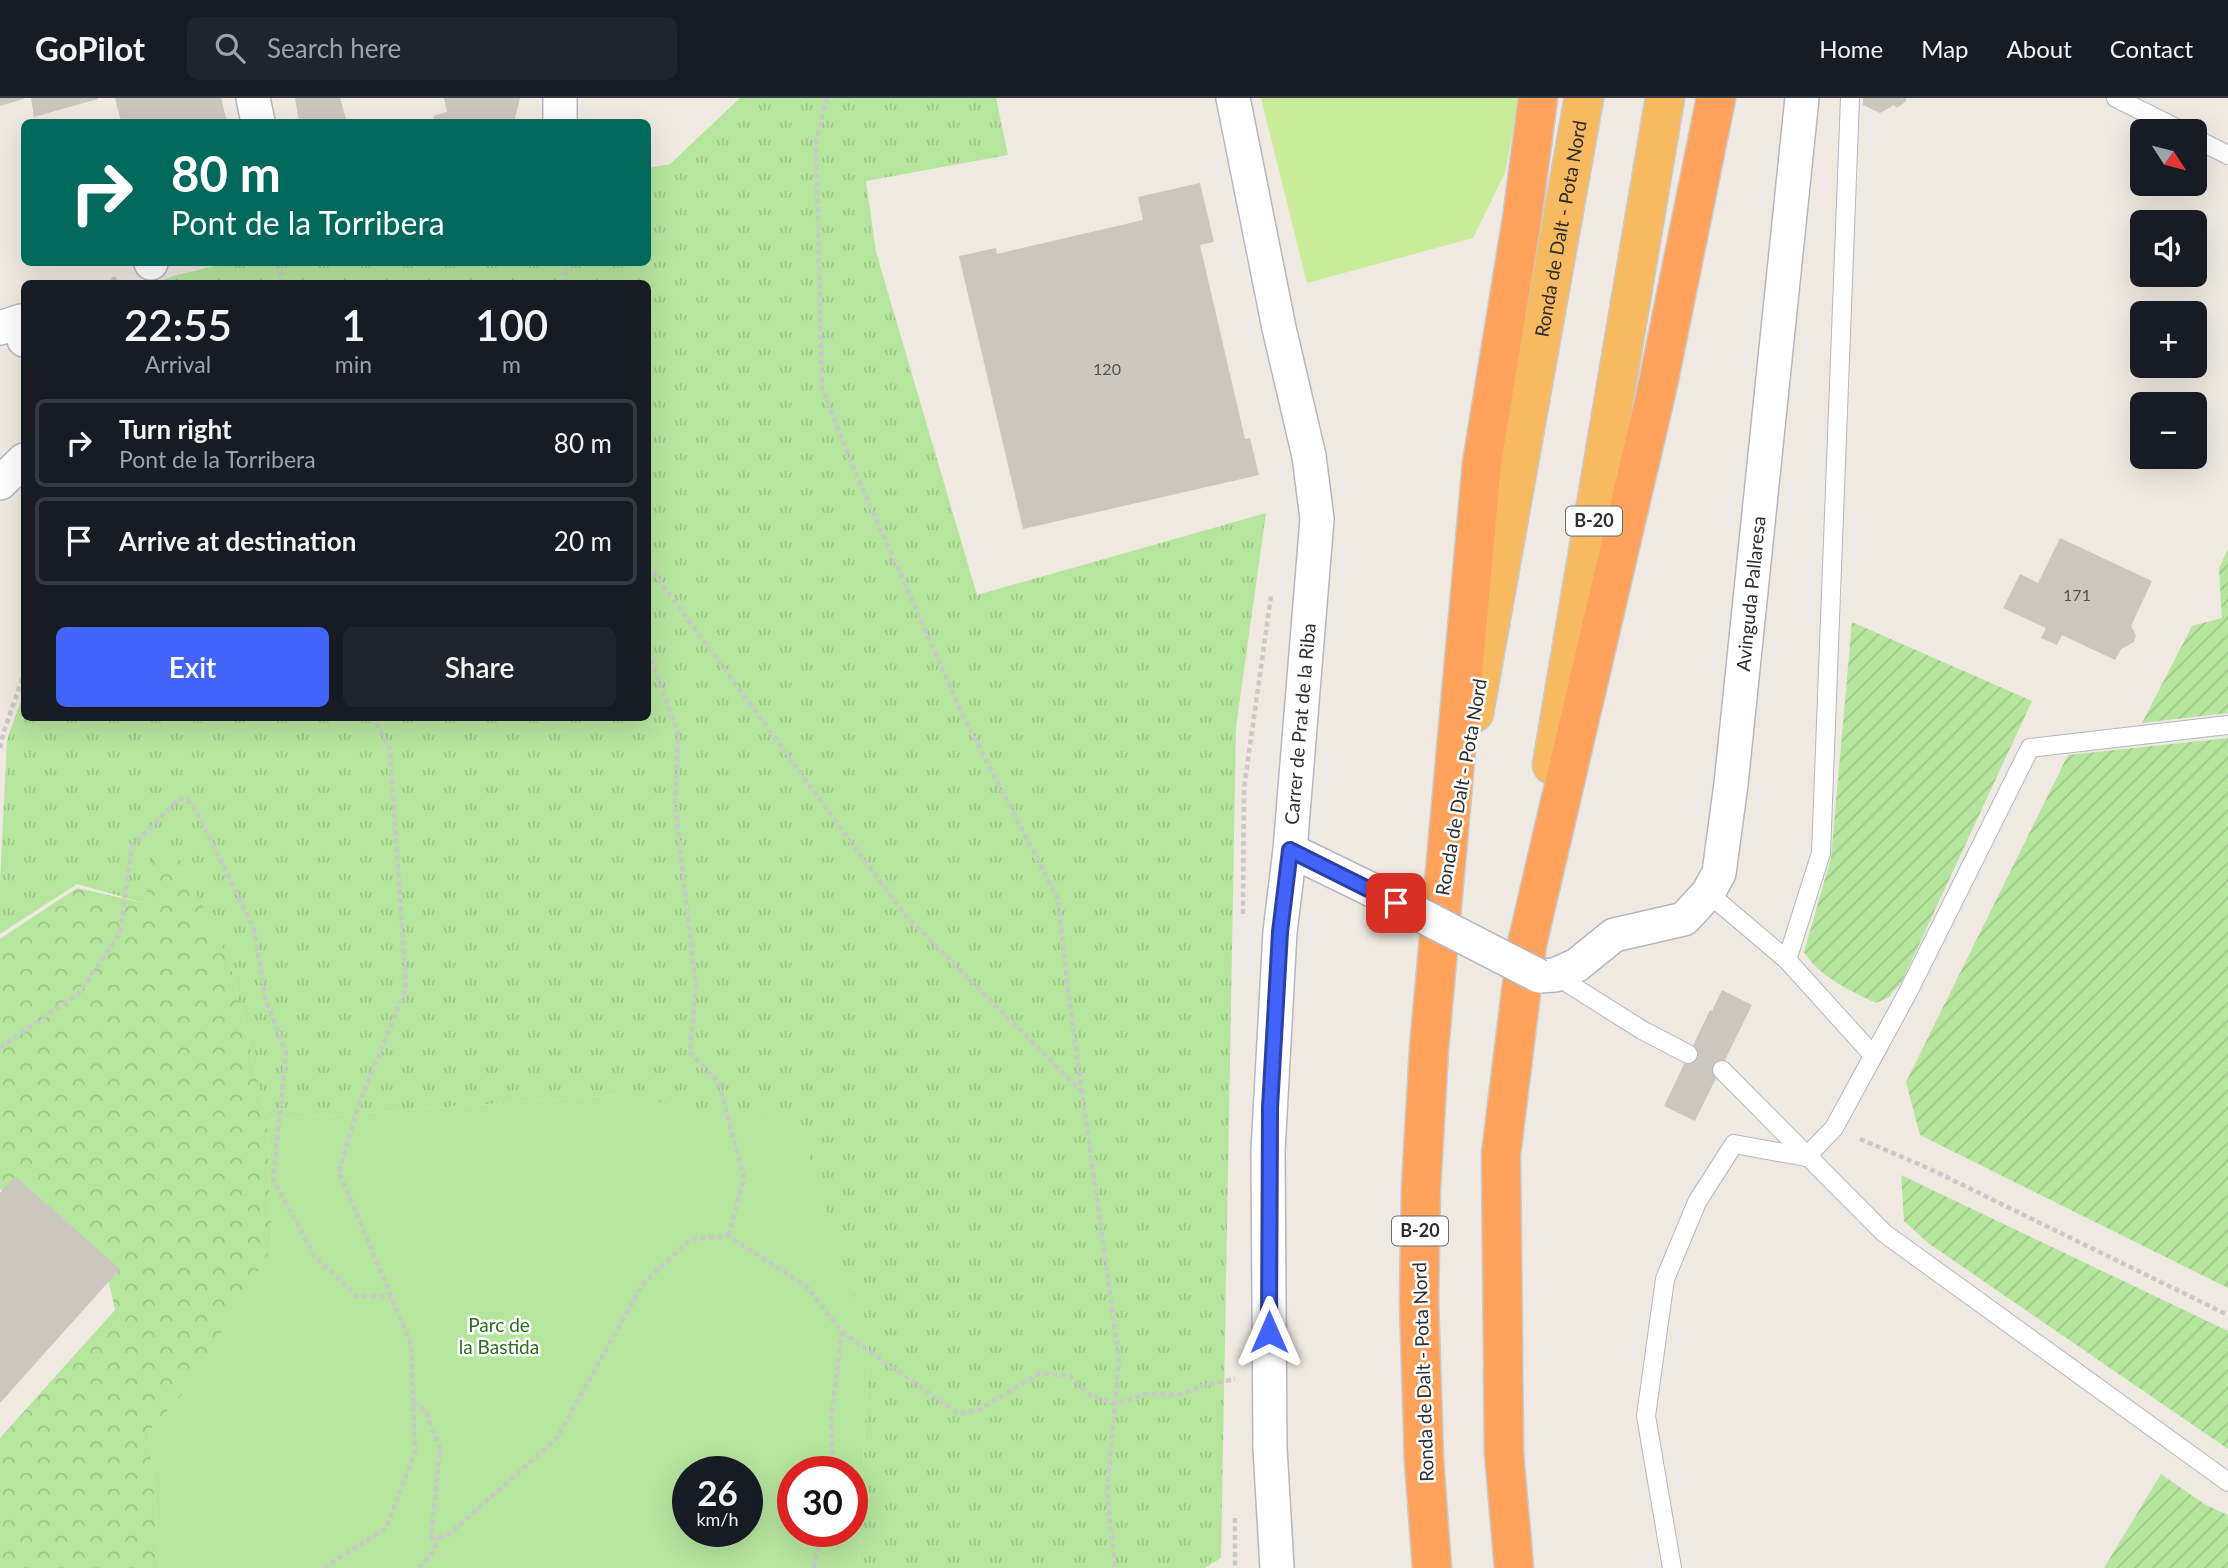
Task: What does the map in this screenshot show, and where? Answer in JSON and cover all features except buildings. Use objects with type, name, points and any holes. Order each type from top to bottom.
[{"type":"highway","points":[[1442,895],[1482,463],[1522,219],[1538,98]]},
{"type":"highway","name":"Ronda de Dalt - Pota Nord","points":[[1432,1568],[1424,1461],[1419,1289],[1421,1188],[1442,895],[1584,98]]},
{"type":"highway","name":"B-20","points":[[1514,1568],[1504,1453],[1501,1154],[1540,965],[1541,830],[1665,98]]},
{"type":"highway","points":[[1540,965],[1716,98]]},
{"type":"street","points":[[253,98],[257,119]]},
{"type":"street","name":"Carrer de Prat de la Riba","points":[[1233,98],[1279,328],[1310,456],[1317,519],[1290,850],[1280,932],[1268,1150],[1270,1448],[1277,1568]]},
{"type":"street","name":"Avinguda Pallaresa","points":[[1540,965],[1577,964],[1615,935],[1684,919],[1709,893],[1720,873],[1801,98]]},
{"type":"street","points":[[0,483],[21,463]]},
{"type":"street","points":[[1290,850],[1540,965]]},
{"type":"lane","points":[[1787,960],[1821,853],[1850,98]]},
{"type":"lane","points":[[2116,98],[2158,119]]},
{"type":"lane","points":[[2207,144],[2228,155]]},
{"type":"lane","points":[[1806,1157],[1834,1128],[1907,994],[2031,748],[2228,725]]},
{"type":"lane","points":[[1709,893],[1787,960],[1872,1055]]},
{"type":"lane","points":[[1540,965],[1642,1030],[1688,1054]]},
{"type":"lane","points":[[1722,1070],[1884,1233],[2228,1482]]},
{"type":"lane","points":[[1672,1568],[1646,1416],[1665,1279],[1697,1202],[1734,1143],[1806,1157]]},
{"type":"path","points":[[827,98],[816,142],[822,388],[964,718],[1058,899],[1119,1359],[1107,1492],[1115,1568]]},
{"type":"path","points":[[651,569],[904,914],[1082,1093]]},
{"type":"path","points":[[1242,925],[1244,788],[1273,584]]},
{"type":"path","points":[[651,659],[678,733],[675,805],[696,986],[690,1052],[719,1083],[744,1178],[728,1236]]},
{"type":"path","points":[[0,748],[21,683]]},
{"type":"path","points":[[324,1568],[386,1528],[415,1452],[411,1344],[340,1172],[358,1107],[406,988],[390,750],[376,721]]},
{"type":"path","points":[[0,1048],[79,993],[120,933],[132,846],[179,799],[188,800],[198,814],[254,929],[265,997],[286,1054],[273,1179],[315,1257],[357,1296],[391,1297]]},
{"type":"path","points":[[1930,1169],[2228,1315]]},
{"type":"path","points":[[413,1402],[426,1412],[440,1449],[431,1538],[446,1537],[557,1438],[642,1286],[690,1239],[728,1236],[806,1286],[842,1332],[959,1414],[980,1409],[1040,1373],[1070,1376],[1090,1395],[1115,1405],[1146,1394],[1178,1395],[1205,1385],[1237,1378],[1236,1392]]},
{"type":"path","points":[[832,1456],[831,1418],[842,1332]]},
{"type":"path","points":[[1235,1515],[1235,1568]]},
{"type":"path","points":[[419,1568],[431,1555],[438,1538]]},
{"type":"path","points":[[814,1568],[819,1547]]},
{"type":"green space","points":[[740,98],[996,98],[1008,155],[866,181],[876,252],[977,595],[1266,513],[1236,727],[1221,1558],[1205,1568],[858,1568],[859,1547],[868,1547],[868,1456],[863,1456],[869,1343],[615,1095],[267,1120],[230,962],[156,848],[144,903],[77,884],[0,934],[7,740],[21,700],[21,721],[651,721],[651,280],[163,280],[215,266],[651,266],[651,167],[670,164]]},
{"type":"green space","points":[[1261,98],[1519,98],[1505,173],[1473,238],[1307,283]]},
{"type":"green space","points":[[2228,549],[2228,713],[2142,723],[2192,626],[2222,618],[2219,568]]},
{"type":"green space","points":[[1852,622],[2032,701],[1902,981],[1889,997],[1876,1003],[1826,976],[1804,952],[1831,858]]},
{"type":"green space","points":[[2228,738],[2228,1288],[1920,1135],[1906,1082],[2068,755]]},
{"type":"green space","points":[[155,847],[178,856],[230,962],[267,1120],[272,1248],[190,1386],[149,1431],[160,1568],[0,1568],[0,1438],[115,1310],[108,1278],[0,1189],[0,939],[77,888],[144,903]]},
{"type":"green space","name":"Parc de la Bastida","points":[[615,1095],[799,1124],[869,1343],[863,1456],[777,1456],[777,1547],[859,1547],[858,1568],[160,1568],[149,1431],[190,1386],[272,1248],[267,1120]]},
{"type":"green space","points":[[1901,1175],[2228,1331],[2228,1449],[1928,1243],[1904,1221]]},
{"type":"green space","points":[[2161,1474],[2206,1505],[2228,1515],[2228,1568],[2104,1568]]},
{"type":"route","points":[[1269,1332],[1268,1150],[1280,932],[1290,850],[1396,903]]}]
